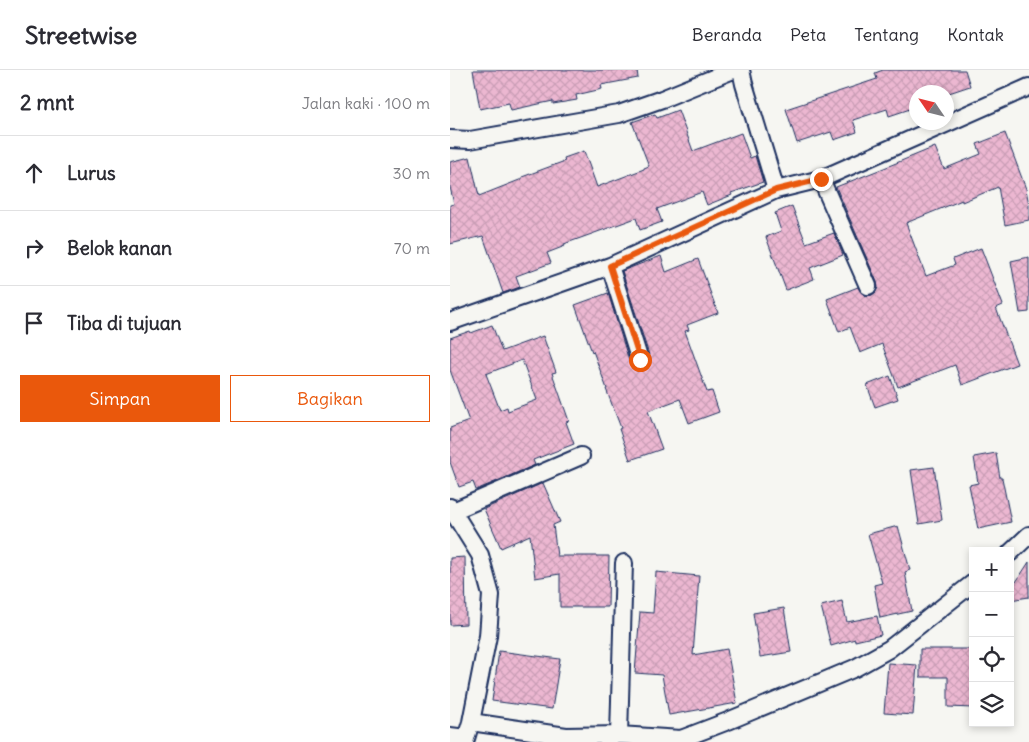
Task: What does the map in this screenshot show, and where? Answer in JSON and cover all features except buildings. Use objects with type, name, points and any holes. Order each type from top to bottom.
[{"type":"street","points":[[450,139],[470,140],[619,114],[733,70]]},
{"type":"street","points":[[741,70],[776,190]]},
{"type":"street","points":[[450,322],[610,266],[776,190],[821,179],[1029,87]]},
{"type":"street","points":[[821,179],[868,286]]},
{"type":"street","points":[[610,266],[640,360]]},
{"type":"street","points":[[460,739],[471,722],[488,636],[491,595],[480,555],[451,509],[581,456]]},
{"type":"street","points":[[1014,549],[1029,536]]},
{"type":"street","points":[[619,735],[624,563]]},
{"type":"street","points":[[471,722],[566,736],[619,735],[681,739],[855,668],[888,648],[969,586]]},
{"type":"route","points":[[640,360],[610,266],[776,190],[821,179]]}]
